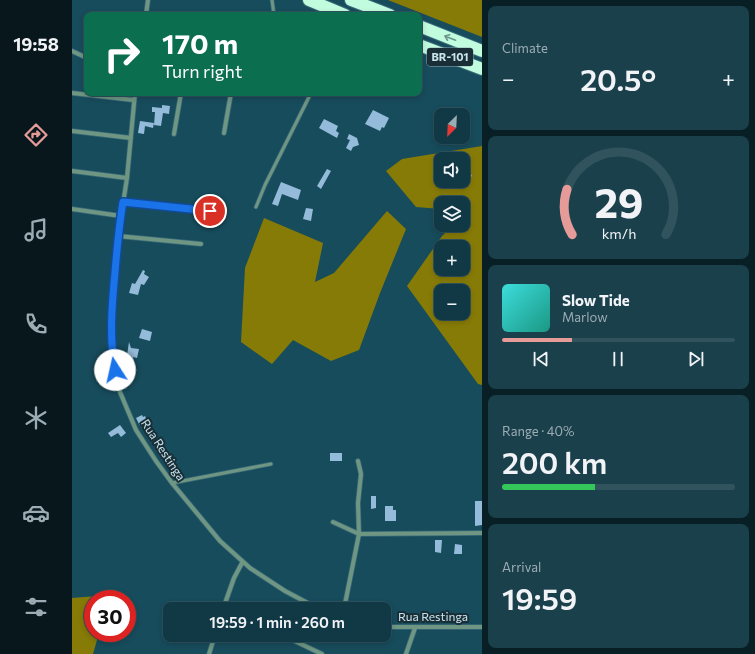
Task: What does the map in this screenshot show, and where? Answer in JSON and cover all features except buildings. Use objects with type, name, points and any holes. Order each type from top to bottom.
[{"type":"highway","points":[[309,0],[338,12]]},
{"type":"highway","points":[[351,0],[382,12]]},
{"type":"highway","name":"BR-101","points":[[422,27],[482,51]]},
{"type":"highway","name":"BR-101","points":[[422,46],[482,69]]},
{"type":"street","points":[[146,12],[148,0]]},
{"type":"street","points":[[72,51],[84,57]]},
{"type":"street","points":[[72,93],[84,94]]},
{"type":"street","points":[[98,96],[133,100]]},
{"type":"street","name":"Rua Restinga","points":[[134,96],[127,178],[118,236],[111,315],[111,347],[120,392],[136,430],[172,483],[220,541],[242,563],[285,592],[305,602]]},
{"type":"street","points":[[174,134],[180,96]]},
{"type":"street","points":[[224,132],[230,96]]},
{"type":"street","points":[[72,131],[131,138]]},
{"type":"street","points":[[72,171],[127,178]]},
{"type":"street","points":[[123,202],[210,211]]},
{"type":"street","points":[[72,209],[121,216]]},
{"type":"street","points":[[118,236],[201,244]]},
{"type":"street","points":[[345,602],[359,534],[358,503],[361,474],[358,461]]},
{"type":"street","points":[[333,522],[359,534],[482,533]]},
{"type":"street","points":[[227,602],[234,578],[242,563]]},
{"type":"street","name":"Rua Restinga","points":[[391,627],[482,627]]},
{"type":"street","points":[[406,654],[415,628]]},
{"type":"street","points":[[209,654],[213,642]]},
{"type":"street","points":[[297,642],[322,654]]},
{"type":"lane","points":[[272,0],[274,12]]},
{"type":"lane","points":[[256,206],[310,96]]},
{"type":"lane","points":[[172,483],[271,464]]},
{"type":"shaded area","points":[[388,0],[482,0],[482,37],[422,13],[422,12]]},
{"type":"shaded area","points":[[482,146],[482,385],[478,384],[407,286],[434,247],[434,276],[470,276],[470,240],[439,240],[446,232],[470,232],[470,196],[434,196],[434,208],[416,207],[386,171],[402,159],[434,154],[434,188],[470,188],[470,152],[445,152]]},
{"type":"shaded area","points":[[387,211],[406,229],[359,350],[331,361],[293,340],[272,364],[241,342],[245,268],[264,218],[323,243],[315,282],[334,273]]},
{"type":"shaded area","points":[[84,597],[84,642],[96,642],[93,654],[72,654],[72,598]]},
{"type":"route","points":[[115,370],[111,347],[111,315],[118,236],[123,202],[210,211]]}]
